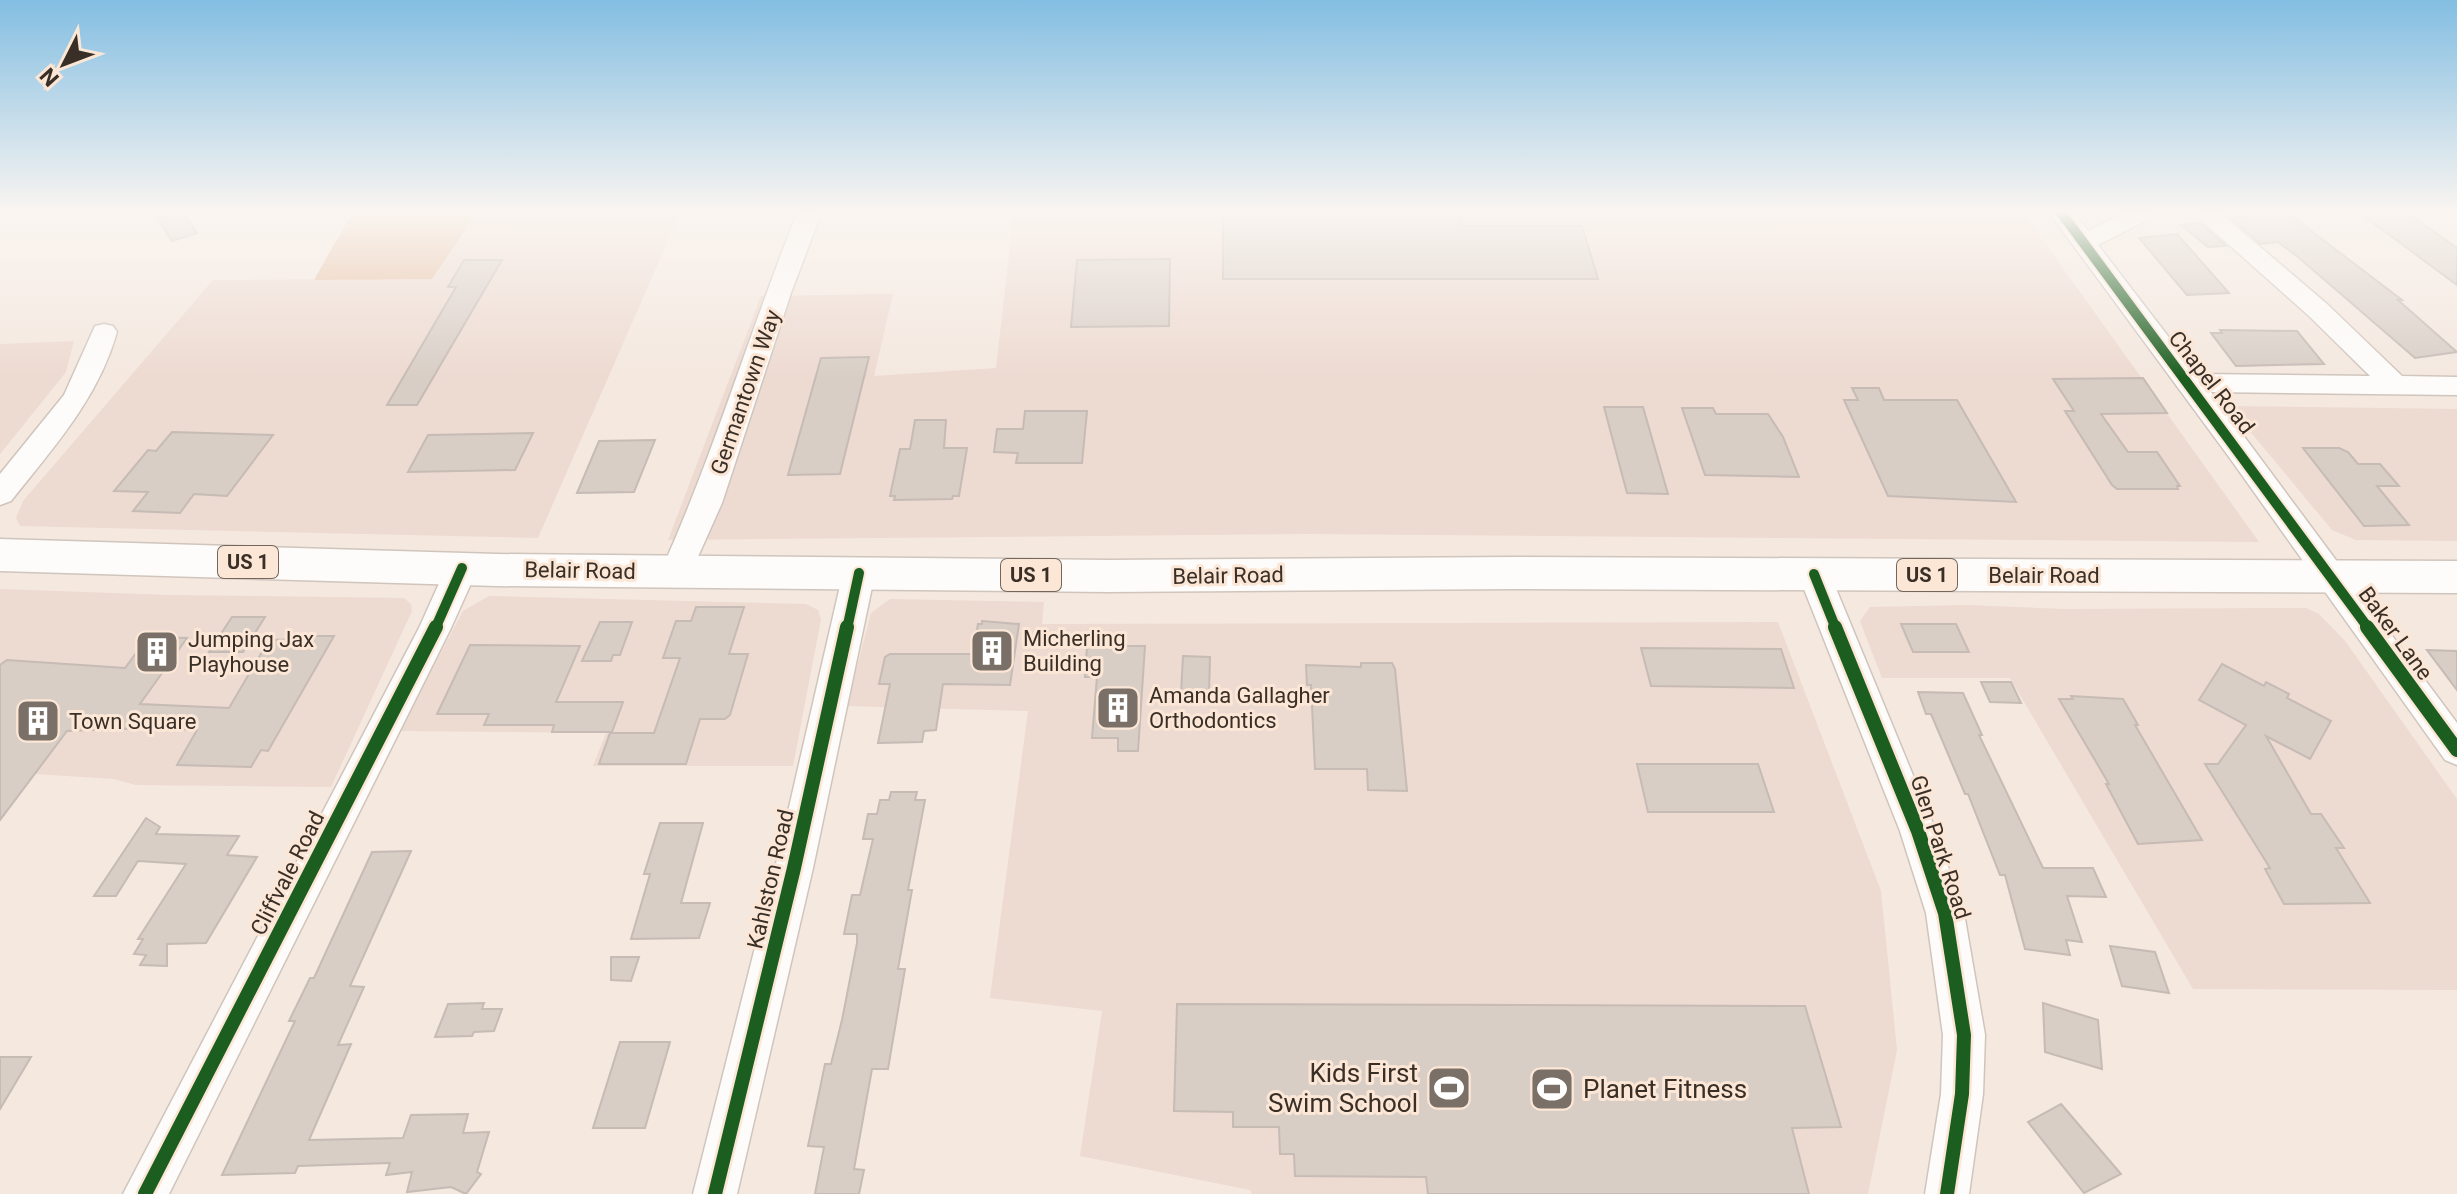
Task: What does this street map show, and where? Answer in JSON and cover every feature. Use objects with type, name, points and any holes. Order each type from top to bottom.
[{"type":"highway","name":"Belair Road","points":[[0,555],[462,568],[1117,576],[1814,574],[2331,579],[2457,577]]},
{"type":"street","name":"Germantown Way","points":[[677,571],[707,503],[788,267]]},
{"type":"street","name":"Chapel Road","points":[[2099,267],[2331,579]]},
{"type":"street","points":[[2268,267],[2318,310],[2397,387]]},
{"type":"street","points":[[0,494],[66,413],[89,376],[104,332]]},
{"type":"street","points":[[2187,383],[2457,386]]},
{"type":"street","name":"Cliffvale Road","points":[[145,1194],[435,628],[462,568]]},
{"type":"street","name":"Kahlston Road","points":[[715,1194],[794,868],[859,573]]},
{"type":"street","name":"Glen Park Road","points":[[1814,574],[1907,803],[1945,913],[1964,1035],[1962,1094],[1947,1194]]},
{"type":"street","name":"Baker Lane","points":[[2331,579],[2457,750]]},
{"type":"shaded area","points":[[322,267],[440,267],[432,279],[314,280]]},
{"type":"shaded area","points":[[440,267],[657,267],[538,538],[20,526],[16,518],[23,501],[213,280],[432,279]]},
{"type":"shaded area","points":[[1008,267],[2062,267],[2259,542],[1310,534],[668,540],[761,296],[893,294],[874,376],[996,368]]},
{"type":"shaded area","points":[[74,341],[66,372],[0,454],[0,344]]},
{"type":"shaded area","points":[[2229,406],[2457,409],[2457,541],[2356,540],[2332,530]]},
{"type":"shaded area","points":[[0,589],[404,598],[411,604],[412,611],[331,787],[136,785],[114,779],[35,774],[0,821]]},
{"type":"shaded area","points":[[489,596],[806,604],[818,610],[821,619],[793,766],[593,766],[606,733],[399,731],[463,611]]},
{"type":"shaded area","points":[[890,599],[1044,602],[1042,624],[1778,622],[1881,891],[1897,1050],[1868,1194],[1252,1194],[1250,1190],[1080,1156],[1102,1011],[990,998],[1028,711],[847,706],[871,613]]},
{"type":"shaded area","points":[[1967,605],[2064,609],[2306,608],[2319,614],[2345,641],[2457,799],[2457,990],[2193,989],[2010,678],[1882,678],[1860,621],[1870,607]]},
{"type":"building","points":[[460,267],[498,267],[417,405],[387,405],[456,287],[448,287]]},
{"type":"building","points":[[1076,267],[1170,267],[1169,326],[1071,327]]},
{"type":"building","points":[[1223,267],[1594,267],[1598,279],[1223,279]]},
{"type":"building","points":[[2163,267],[2206,267],[2229,293],[2187,295]]},
{"type":"building","points":[[2309,267],[2358,267],[2402,300],[2398,300],[2457,352],[2415,358]]},
{"type":"building","points":[[2432,267],[2457,267],[2457,285]]},
{"type":"building","points":[[2220,330],[2297,331],[2324,364],[2236,366],[2211,333],[2222,333]]},
{"type":"building","points":[[869,357],[840,474],[788,475],[821,358]]},
{"type":"building","points":[[2143,378],[2167,413],[2101,414],[2128,452],[2157,452],[2180,486],[2177,486],[2178,489],[2117,489],[2112,485],[2065,411],[2074,411],[2053,379]]},
{"type":"building","points":[[1852,388],[1879,388],[1884,400],[1957,400],[2016,502],[1888,496],[1844,400],[1858,400]]},
{"type":"building","points":[[1604,407],[1643,407],[1668,494],[1627,493]]},
{"type":"building","points":[[1682,408],[1713,408],[1716,414],[1768,414],[1783,437],[1799,477],[1705,475]]},
{"type":"building","points":[[1025,411],[1087,411],[1082,463],[1016,463],[1018,453],[994,452],[997,429],[1023,429]]},
{"type":"building","points":[[915,420],[946,420],[944,448],[967,448],[959,496],[952,499],[894,500],[895,496],[890,496],[900,449],[910,449]]},
{"type":"building","points":[[172,432],[273,435],[227,496],[194,494],[180,513],[133,511],[148,492],[114,491],[148,450],[156,451]]},
{"type":"building","points":[[533,433],[515,470],[408,472],[428,435]]},
{"type":"building","points":[[655,440],[634,492],[577,493],[599,441]]},
{"type":"building","points":[[2303,448],[2339,448],[2348,452],[2358,464],[2380,464],[2399,486],[2377,486],[2409,525],[2364,526]]},
{"type":"building","points":[[696,607],[744,607],[729,654],[748,654],[730,715],[725,719],[700,719],[686,764],[599,764],[610,733],[654,733],[680,658],[663,658],[676,621],[691,621]]},
{"type":"building","points":[[232,617],[265,617],[243,652],[209,652]]},
{"type":"building","name":"Micherling Building","points":[[982,621],[1019,624],[1010,685],[943,684],[936,730],[924,731],[922,742],[878,743],[890,684],[879,684],[885,657],[890,654],[973,654],[978,624]]},
{"type":"building","points":[[600,622],[632,622],[620,655],[613,655],[611,661],[582,661]]},
{"type":"building","points":[[1901,624],[1956,624],[1969,652],[1913,652]]},
{"type":"building","points":[[309,636],[334,636],[268,751],[261,750],[251,767],[177,765],[197,730],[67,731],[0,820],[0,665],[7,660],[125,668],[148,637],[187,638],[140,704],[229,708],[269,640],[307,639]]},
{"type":"building","points":[[470,645],[580,646],[556,702],[623,702],[612,732],[552,732],[554,725],[484,725],[489,714],[437,714]]},
{"type":"building","name":"Amanda Gallagher Orthodontics","points":[[1087,646],[1145,646],[1138,751],[1118,751],[1118,738],[1092,738],[1097,677],[1085,677]]},
{"type":"building","points":[[1641,648],[1781,649],[1794,688],[1651,686]]},
{"type":"building","points":[[2427,650],[2457,651],[2457,690]]},
{"type":"building","points":[[1183,656],[1210,657],[1209,694],[1181,694]]},
{"type":"building","points":[[1361,663],[1392,663],[1395,669],[1407,791],[1368,790],[1367,769],[1315,769],[1311,685],[1307,685],[1306,665],[1361,667]]},
{"type":"building","points":[[2222,664],[2264,686],[2266,682],[2289,694],[2287,698],[2331,721],[2310,759],[2266,736],[2311,814],[2321,814],[2344,848],[2336,848],[2370,903],[2284,904],[2265,869],[2270,868],[2205,764],[2218,764],[2246,725],[2199,700]]},
{"type":"building","points":[[1981,682],[2011,682],[2021,703],[1990,702]]},
{"type":"building","points":[[1918,692],[1963,693],[1982,735],[1979,735],[2043,868],[2093,868],[2106,897],[2067,896],[2082,942],[2066,940],[2070,955],[2025,949],[2005,875],[2000,875],[1968,794],[1965,794],[1931,714],[1926,714]]},
{"type":"building","points":[[2071,696],[2123,699],[2202,840],[2138,844],[2106,784],[2109,784],[2059,699],[2073,699]]},
{"type":"building","points":[[1637,764],[1758,764],[1774,812],[1648,812]]},
{"type":"building","points":[[891,792],[917,792],[915,800],[925,800],[908,890],[912,890],[898,969],[905,969],[888,1069],[872,1069],[854,1169],[864,1170],[859,1194],[815,1194],[824,1147],[808,1146],[825,1064],[831,1064],[842,1020],[857,943],[857,934],[844,934],[852,895],[860,895],[873,839],[863,839],[868,814],[877,814],[880,800],[889,800]]},
{"type":"building","points":[[146,818],[160,827],[156,834],[239,836],[227,855],[257,857],[206,943],[167,944],[167,966],[140,965],[146,955],[134,954],[143,939],[138,939],[186,864],[138,861],[116,896],[94,896]]},
{"type":"building","points":[[660,823],[703,823],[681,903],[710,903],[699,938],[631,939],[650,874],[644,874]]},
{"type":"building","points":[[411,851],[350,986],[364,987],[338,1045],[351,1044],[309,1140],[403,1138],[411,1115],[468,1114],[463,1133],[489,1132],[477,1172],[481,1174],[466,1194],[451,1187],[407,1192],[412,1172],[386,1175],[390,1163],[298,1166],[295,1173],[222,1175],[295,1021],[289,1021],[310,978],[314,978],[372,852]]},
{"type":"building","points":[[2110,946],[2155,952],[2169,993],[2122,986]]},
{"type":"building","points":[[611,957],[639,957],[631,981],[611,980]]},
{"type":"building","points":[[484,1003],[482,1009],[502,1009],[494,1031],[474,1032],[472,1036],[435,1037],[448,1004]]},
{"type":"building","points":[[2043,1003],[2098,1020],[2102,1069],[2045,1052]]},
{"type":"building","points":[[1177,1004],[1805,1006],[1841,1127],[1792,1128],[1809,1194],[1428,1194],[1426,1177],[1295,1176],[1294,1154],[1280,1154],[1279,1127],[1233,1127],[1233,1112],[1174,1111]]},
{"type":"building","points":[[620,1042],[670,1042],[645,1128],[593,1128]]},
{"type":"building","points":[[0,1057],[31,1057],[0,1109]]},
{"type":"building","points":[[2061,1104],[2121,1174],[2084,1193],[2028,1122]]},
{"type":"cycle path","points":[[2102,267],[2457,750]]},
{"type":"cycle path","points":[[145,1194],[435,628],[462,568]]},
{"type":"cycle path","points":[[715,1194],[794,868],[859,573]]},
{"type":"cycle path","points":[[1814,574],[1918,831],[1945,913],[1964,1035],[1962,1094],[1947,1194]]},
{"type":"place","name":"Micherling Building","points":[[992,651]]},
{"type":"place","name":"Jumping Jax Playhouse","points":[[157,652]]},
{"type":"place","name":"Amanda Gallagher Orthodontics","points":[[1118,708]]},
{"type":"place","name":"Town Square","points":[[38,721]]},
{"type":"place","name":"Kids First Swim School","points":[[1449,1088]]},
{"type":"place","name":"Planet Fitness","points":[[1552,1089]]}]
